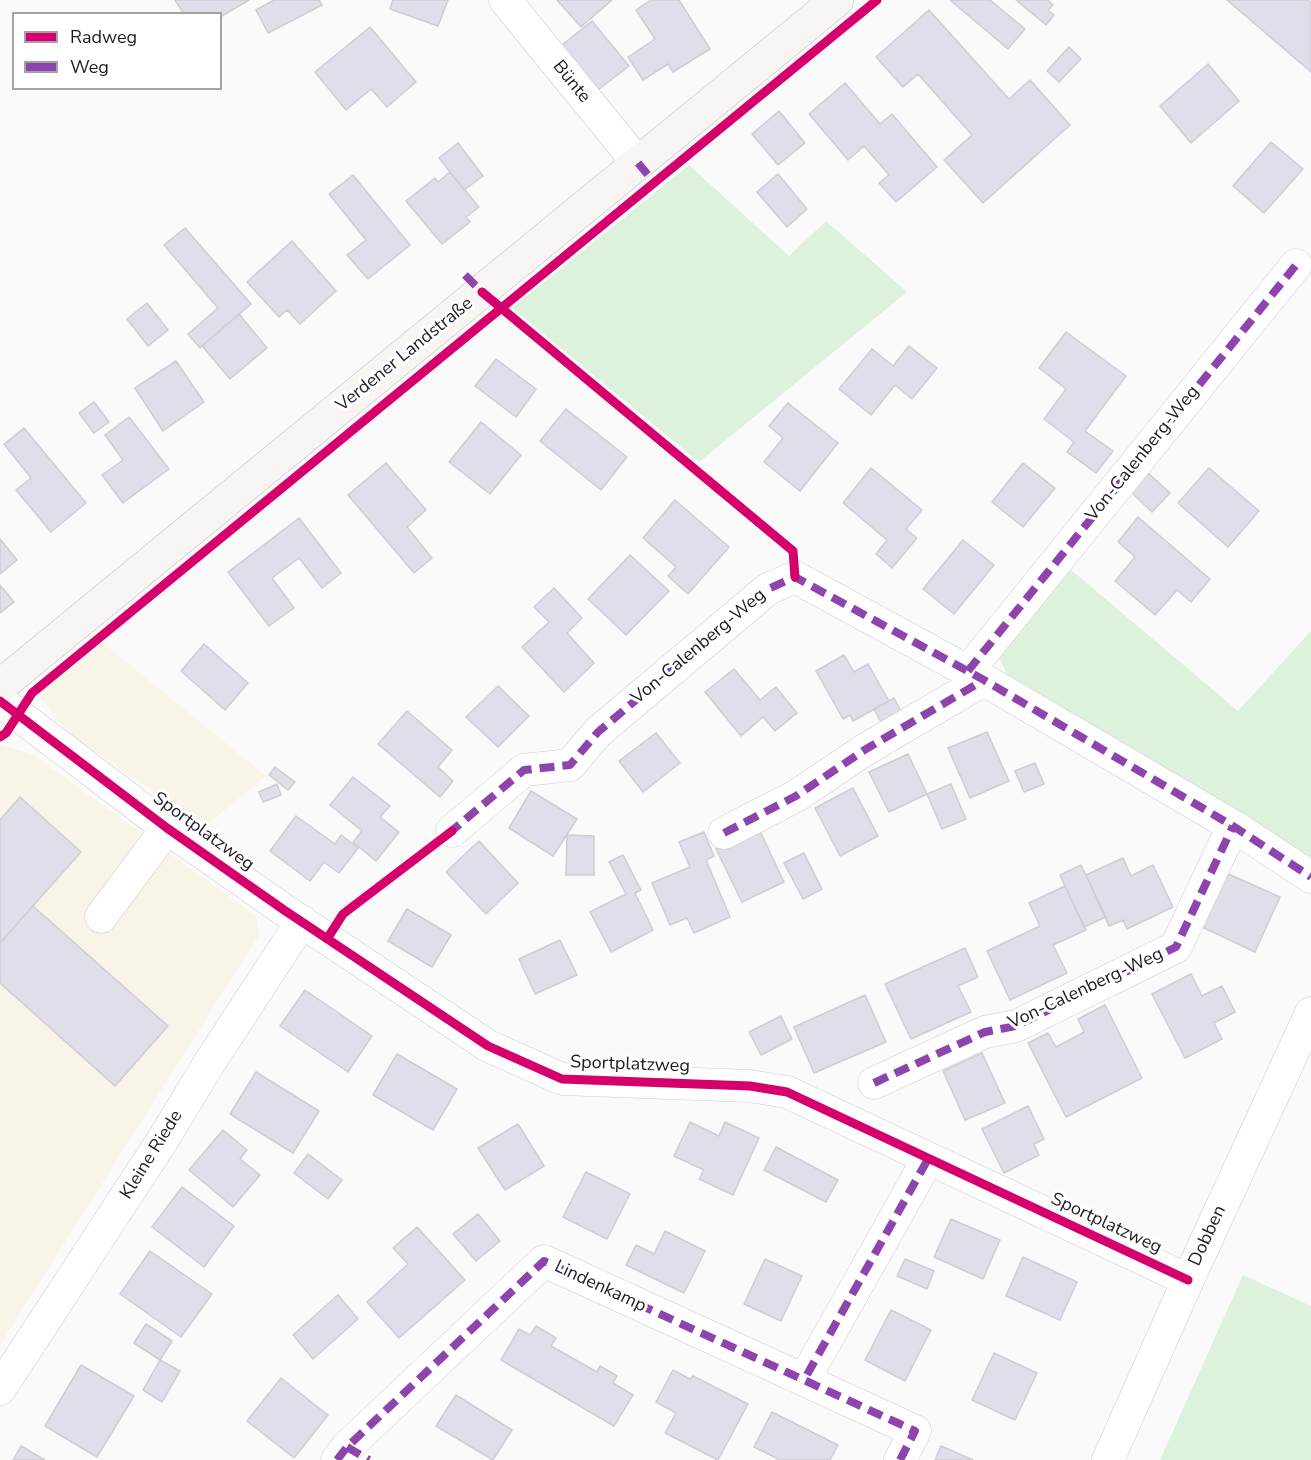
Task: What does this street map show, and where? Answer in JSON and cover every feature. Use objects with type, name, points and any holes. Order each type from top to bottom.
[{"type":"main road","name":"Verdener Landstraße","points":[[0,686],[837,0]]},
{"type":"street","name":"Bünte","points":[[505,0],[638,164]]},
{"type":"street","name":"Von-Calenberg-Weg","points":[[724,833],[796,796],[976,676],[1296,265]]},
{"type":"street","name":"Von-Calenberg-Weg","points":[[452,831],[524,770],[570,765],[598,732],[750,604],[768,589],[795,577],[976,676],[1233,826],[1311,877]]},
{"type":"street","name":"Sportplatzweg","points":[[0,701],[167,828],[488,1046],[562,1079],[750,1086],[787,1092],[1188,1280]]},
{"type":"street","name":"Von-Calenberg-Weg","points":[[874,1083],[985,1032],[1016,1026],[1176,947],[1233,826]]},
{"type":"street","points":[[101,917],[167,828]]},
{"type":"street","name":"Kleine Riede","points":[[0,1389],[302,921]]},
{"type":"street","name":"Dobben","points":[[1108,1460],[1311,1013]]},
{"type":"street","points":[[804,1380],[928,1159]]},
{"type":"street","name":"Lindenkamp","points":[[351,1456],[544,1261],[915,1431],[900,1460]]},
{"type":"shaded area","points":[[103,643],[266,776],[204,827],[65,730],[38,694]]},
{"type":"shaded area","points":[[0,745],[32,754],[256,916],[259,935],[0,1345]]},
{"type":"green space","points":[[689,165],[789,256],[826,221],[907,292],[699,462],[512,308]]},
{"type":"green space","points":[[1070,569],[1238,711],[1311,631],[1311,857],[1007,674],[999,658]]},
{"type":"green space","points":[[1243,1275],[1311,1306],[1311,1460],[1160,1460]]},
{"type":"building","points":[[175,0],[249,0],[222,16],[222,12],[183,12]]},
{"type":"building","points":[[274,0],[319,0],[322,5],[268,33],[256,10]]},
{"type":"building","points":[[393,0],[448,0],[438,26],[390,9]]},
{"type":"building","points":[[557,0],[612,0],[581,27]]},
{"type":"building","points":[[651,0],[679,0],[710,49],[673,72],[668,64],[643,80],[628,57],[655,39],[636,10]]},
{"type":"building","points":[[950,0],[990,0],[1025,29],[1008,49]]},
{"type":"building","points":[[1016,0],[1048,0],[1053,5],[1048,10],[1054,15],[1046,25]]},
{"type":"building","points":[[1227,0],[1308,0],[1311,3],[1311,72]]},
{"type":"building","points":[[929,10],[1009,99],[1030,80],[1070,125],[983,203],[944,160],[972,135],[918,74],[903,87],[876,57]]},
{"type":"building","points":[[592,21],[629,66],[598,90],[562,45]]},
{"type":"building","points":[[370,27],[416,82],[387,107],[371,89],[346,110],[315,72]]},
{"type":"building","points":[[1069,47],[1081,59],[1059,82],[1047,71]]},
{"type":"building","points":[[1208,64],[1239,101],[1191,143],[1160,106]]},
{"type":"building","points":[[845,83],[880,124],[892,114],[937,167],[896,202],[879,183],[889,175],[864,146],[848,160],[809,114]]},
{"type":"building","points":[[779,111],[805,143],[778,165],[752,134]]},
{"type":"building","points":[[1271,142],[1303,169],[1264,213],[1233,186]]},
{"type":"building","points":[[458,143],[483,176],[464,190],[439,158]]},
{"type":"building","points":[[450,172],[479,207],[466,217],[470,222],[442,244],[406,201],[435,178],[438,182]]},
{"type":"building","points":[[778,174],[807,209],[787,227],[757,192]]},
{"type":"building","points":[[353,175],[410,245],[368,279],[347,255],[366,240],[329,194]]},
{"type":"building","points":[[185,228],[251,304],[200,348],[188,334],[218,308],[164,245]]},
{"type":"building","points":[[292,241],[336,291],[300,324],[287,310],[279,317],[247,282]]},
{"type":"building","points":[[147,303],[168,330],[148,346],[127,319]]},
{"type":"building","points":[[239,314],[267,348],[230,379],[202,346]]},
{"type":"building","points":[[1066,332],[1126,376],[1085,431],[1113,451],[1096,473],[1067,452],[1074,442],[1044,419],[1066,389],[1039,368]]},
{"type":"building","points":[[909,346],[937,368],[912,399],[895,385],[871,415],[839,389],[872,349],[893,366]]},
{"type":"building","points":[[496,359],[536,389],[516,417],[475,386]]},
{"type":"building","points":[[176,361],[204,402],[163,431],[135,388]]},
{"type":"building","points":[[94,402],[109,422],[94,433],[79,413]]},
{"type":"building","points":[[788,403],[838,443],[800,491],[764,462],[783,438],[769,426]]},
{"type":"building","points":[[566,409],[627,457],[601,490],[540,441]]},
{"type":"building","points":[[129,417],[169,469],[123,503],[102,475],[123,460],[105,435]]},
{"type":"building","points":[[481,422],[521,455],[490,494],[449,462]]},
{"type":"building","points":[[24,428],[86,503],[51,532],[16,490],[31,478],[4,444]]},
{"type":"building","points":[[386,463],[426,510],[407,527],[432,558],[414,573],[348,495]]},
{"type":"building","points":[[1023,463],[1055,488],[1023,527],[992,502]]},
{"type":"building","points":[[871,468],[922,510],[906,529],[917,538],[892,568],[876,554],[887,540],[843,503]]},
{"type":"building","points":[[1209,468],[1259,511],[1228,547],[1178,503]]},
{"type":"building","points":[[1148,473],[1170,493],[1152,512],[1131,492]]},
{"type":"building","points":[[675,500],[729,547],[688,594],[668,576],[676,567],[643,538]]},
{"type":"building","points":[[1138,517],[1210,579],[1191,602],[1177,590],[1155,615],[1115,581],[1135,557],[1118,542]]},
{"type":"building","points":[[299,518],[341,573],[322,588],[299,558],[272,578],[294,608],[269,626],[228,572]]},
{"type":"building","points":[[0,539],[17,560],[0,574]]},
{"type":"building","points":[[963,540],[994,565],[954,614],[923,589]]},
{"type":"building","points":[[630,555],[669,591],[626,635],[588,599]]},
{"type":"building","points":[[0,585],[14,602],[0,613]]},
{"type":"building","points":[[554,588],[582,618],[567,633],[594,663],[564,692],[522,647],[549,622],[534,607]]},
{"type":"building","points":[[204,644],[248,683],[225,710],[181,671]]},
{"type":"building","points":[[844,655],[854,672],[868,664],[889,701],[853,721],[850,715],[843,719],[816,671]]},
{"type":"building","points":[[734,669],[760,700],[776,687],[797,713],[775,731],[763,717],[741,736],[705,692]]},
{"type":"building","points":[[498,686],[529,716],[498,747],[466,717]]},
{"type":"building","points":[[894,698],[903,715],[883,726],[874,709]]},
{"type":"building","points":[[407,711],[452,750],[438,767],[453,781],[440,797],[378,744]]},
{"type":"building","points":[[987,732],[1009,781],[970,798],[948,748]]},
{"type":"building","points":[[656,733],[680,763],[643,792],[619,761]]},
{"type":"building","points":[[908,754],[927,794],[889,812],[869,772]]},
{"type":"building","points":[[1035,763],[1044,784],[1024,792],[1015,771]]},
{"type":"building","points":[[275,767],[295,782],[288,790],[269,775]]},
{"type":"building","points":[[353,777],[390,806],[380,817],[399,832],[376,861],[353,842],[362,831],[330,805]]},
{"type":"building","points":[[277,784],[281,795],[263,802],[259,792]]},
{"type":"building","points":[[951,784],[966,819],[942,829],[927,794]]},
{"type":"building","points":[[853,788],[878,836],[840,856],[815,808]]},
{"type":"building","points":[[531,791],[577,819],[553,856],[509,828]]},
{"type":"building","points":[[20,797],[81,852],[0,943],[0,820]]},
{"type":"building","points":[[296,816],[335,844],[341,835],[358,848],[339,873],[324,862],[310,881],[270,851]]},
{"type":"building","points":[[759,829],[784,882],[742,902],[716,849]]},
{"type":"building","points":[[704,832],[714,856],[706,860],[730,917],[694,933],[687,918],[670,925],[652,883],[690,867],[679,842]]},
{"type":"building","points":[[567,835],[594,836],[594,875],[566,875]]},
{"type":"building","points":[[479,841],[518,883],[486,914],[446,872]]},
{"type":"building","points":[[804,853],[822,889],[803,899],[784,863]]},
{"type":"building","points":[[623,855],[641,890],[635,893],[653,930],[611,952],[590,912],[626,894],[609,862]]},
{"type":"building","points":[[1123,858],[1131,876],[1153,865],[1173,907],[1127,929],[1123,920],[1109,926],[1086,875]]},
{"type":"building","points":[[1081,865],[1106,917],[1084,927],[1060,875]]},
{"type":"building","points":[[1224,872],[1280,897],[1255,952],[1200,926]]},
{"type":"building","points":[[1065,886],[1086,930],[1053,945],[1067,973],[1010,1000],[987,951],[1040,926],[1029,903]]},
{"type":"building","points":[[33,906],[168,1026],[115,1086],[0,983],[0,943]]},
{"type":"building","points":[[407,909],[451,935],[432,967],[388,941]]},
{"type":"building","points":[[560,940],[577,975],[535,994],[519,959]]},
{"type":"building","points":[[965,948],[978,977],[958,986],[971,1012],[911,1039],[885,984]]},
{"type":"building","points":[[1191,974],[1202,996],[1222,986],[1235,1012],[1214,1023],[1222,1039],[1185,1058],[1152,994]]},
{"type":"building","points":[[305,990],[372,1036],[348,1072],[280,1026]]},
{"type":"building","points":[[865,995],[886,1042],[814,1073],[794,1027]]},
{"type":"building","points":[[1105,1005],[1142,1078],[1066,1117],[1028,1043],[1048,1033],[1056,1047],[1084,1032],[1078,1019]]},
{"type":"building","points":[[781,1016],[792,1039],[761,1055],[749,1032]]},
{"type":"building","points":[[982,1053],[1005,1103],[965,1120],[943,1071]]},
{"type":"building","points":[[397,1054],[457,1089],[433,1130],[373,1095]]},
{"type":"building","points":[[256,1072],[319,1111],[293,1153],[230,1114]]},
{"type":"building","points":[[1028,1106],[1044,1139],[1034,1144],[1039,1155],[1004,1173],[982,1129]]},
{"type":"building","points":[[690,1122],[719,1136],[725,1122],[759,1138],[733,1195],[699,1179],[704,1170],[674,1156]]},
{"type":"building","points":[[518,1124],[544,1166],[505,1190],[478,1148]]},
{"type":"building","points":[[223,1130],[247,1150],[240,1159],[260,1175],[233,1207],[189,1170]]},
{"type":"building","points":[[776,1147],[838,1180],[826,1202],[764,1170]]},
{"type":"building","points":[[308,1154],[342,1180],[328,1199],[294,1173]]},
{"type":"building","points":[[586,1172],[630,1194],[607,1239],[563,1217]]},
{"type":"building","points":[[182,1187],[234,1226],[204,1267],[152,1227]]},
{"type":"building","points":[[478,1214],[500,1241],[476,1261],[453,1234]]},
{"type":"building","points":[[951,1219],[1000,1240],[983,1279],[934,1257]]},
{"type":"building","points":[[417,1227],[465,1280],[399,1338],[367,1302],[408,1264],[393,1248]]},
{"type":"building","points":[[665,1231],[705,1251],[684,1293],[626,1265],[636,1245],[654,1254]]},
{"type":"building","points":[[150,1251],[212,1294],[181,1337],[120,1294]]},
{"type":"building","points":[[1023,1257],[1077,1282],[1060,1320],[1006,1296]]},
{"type":"building","points":[[765,1259],[802,1276],[781,1321],[744,1304]]},
{"type":"building","points":[[905,1259],[934,1271],[927,1289],[897,1276]]},
{"type":"building","points":[[338,1295],[358,1319],[313,1359],[293,1335]]},
{"type":"building","points":[[891,1310],[931,1330],[905,1381],[865,1360]]},
{"type":"building","points":[[146,1324],[172,1341],[160,1360],[134,1343]]},
{"type":"building","points":[[536,1326],[556,1338],[551,1346],[597,1372],[600,1366],[617,1376],[613,1383],[633,1395],[614,1426],[501,1360],[519,1329],[530,1335]]},
{"type":"building","points":[[994,1353],[1037,1373],[1015,1420],[972,1400]]},
{"type":"building","points":[[160,1360],[180,1371],[162,1402],[143,1390]]},
{"type":"building","points":[[81,1365],[134,1396],[97,1457],[45,1426]]},
{"type":"building","points":[[673,1370],[690,1379],[693,1376],[748,1404],[718,1460],[665,1433],[676,1413],[656,1402]]},
{"type":"building","points":[[281,1378],[328,1415],[294,1458],[247,1421]]},
{"type":"building","points":[[456,1395],[512,1430],[493,1460],[436,1426]]},
{"type":"building","points":[[772,1412],[838,1445],[830,1460],[780,1460],[754,1447]]},
{"type":"building","points":[[21,1446],[45,1460],[13,1460]]},
{"type":"building","points":[[941,1446],[973,1460],[935,1460]]},
{"type":"marked path","points":[[638,163],[654,182]]},
{"type":"marked path","points":[[968,671],[1296,265]]},
{"type":"marked path","points":[[465,275],[485,295]]},
{"type":"marked path","points":[[448,834],[524,770],[570,765],[598,732],[768,589],[795,577],[984,680],[1233,826],[1311,877]]},
{"type":"marked path","points":[[724,833],[796,796],[866,749],[984,680]]},
{"type":"marked path","points":[[874,1083],[985,1032],[1016,1026],[1176,947],[1233,826]]},
{"type":"marked path","points":[[900,1460],[915,1431],[804,1380],[928,1159]]},
{"type":"marked path","points":[[337,1460],[347,1447],[544,1261],[804,1380]]},
{"type":"marked path","points":[[347,1447],[369,1460]]},
{"type":"cycle path","points":[[0,737],[6,733],[32,693],[877,0]]},
{"type":"cycle path","points":[[482,292],[793,551],[795,577]]},
{"type":"cycle path","points":[[0,701],[167,828],[284,910],[488,1046],[562,1079],[750,1086],[787,1092],[1188,1280]]},
{"type":"cycle path","points":[[327,939],[343,914],[452,831]]}]
